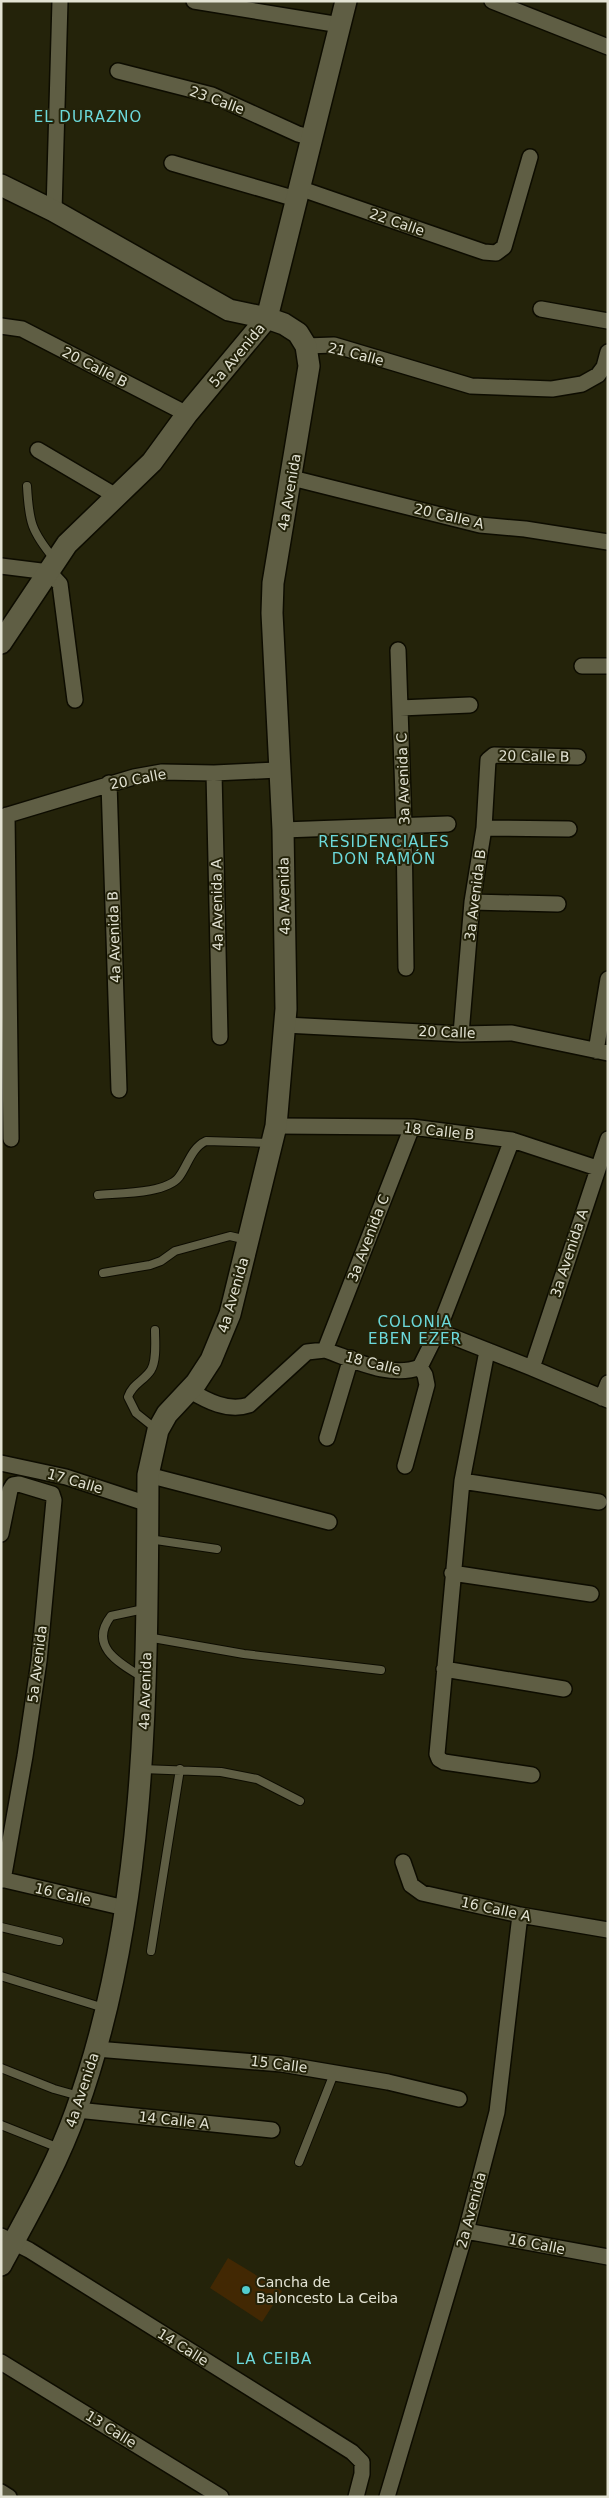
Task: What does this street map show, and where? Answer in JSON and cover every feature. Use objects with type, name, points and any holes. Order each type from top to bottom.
[{"type":"street","points":[[54,211],[60,1]]},
{"type":"street","points":[[194,1],[340,25]]},
{"type":"street","name":"5a Avenida","points":[[1,643],[67,544],[152,462],[187,414],[267,318],[314,138],[346,1]]},
{"type":"street","points":[[492,1],[608,47]]},
{"type":"street","name":"23 Calle","points":[[118,71],[212,95],[298,134],[314,138]]},
{"type":"street","name":"22 Calle","points":[[172,164],[298,194],[484,252],[496,253],[504,247],[530,157]]},
{"type":"street","points":[[1,185],[54,211],[229,310],[267,318],[298,333],[306,346]]},
{"type":"street","points":[[541,310],[608,321]]},
{"type":"street","name":"20 Calle B","points":[[1,326],[22,329],[187,414]]},
{"type":"street","name":"21 Calle","points":[[306,346],[334,346],[471,386],[552,389],[582,384],[598,375],[604,367],[608,352]]},
{"type":"street","name":"4a Avenida","points":[[1,2265],[8,2238],[61,2149],[79,2103],[106,2009],[125,1908],[142,1769],[147,1637],[148,1476],[158,1430],[167,1414],[189,1390],[211,1360],[230,1314],[273,1135],[285,1025],[283,830],[278,770],[272,613],[273,583],[310,366],[306,346]]},
{"type":"street","points":[[38,450],[116,496]]},
{"type":"street","name":"20 Calle A","points":[[292,478],[480,525],[525,529],[608,542]]},
{"type":"street","points":[[1,566],[52,566],[60,584],[75,700]]},
{"type":"street","name":"3a Avenida C","points":[[398,650],[404,826],[406,968]]},
{"type":"street","points":[[582,666],[608,666]]},
{"type":"street","points":[[400,708],[470,705]]},
{"type":"street","name":"20 Calle B","points":[[490,756],[578,757]]},
{"type":"street","name":"3a Avenida B","points":[[461,1034],[472,902],[484,828],[490,756]]},
{"type":"street","name":"20 Calle","points":[[4,816],[108,783],[162,772],[214,774],[278,770]]},
{"type":"street","name":"4a Avenida A","points":[[214,774],[220,1037]]},
{"type":"street","name":"4a Avenida B","points":[[108,783],[119,1090]]},
{"type":"street","points":[[4,816],[11,1139]]},
{"type":"street","points":[[283,830],[448,824]]},
{"type":"street","points":[[484,828],[569,829]]},
{"type":"street","points":[[472,902],[558,904]]},
{"type":"street","points":[[602,1052],[608,979]]},
{"type":"street","name":"20 Calle","points":[[285,1025],[461,1034],[512,1033],[602,1052]]},
{"type":"street","name":"3a Avenida C","points":[[325,1350],[412,1127]]},
{"type":"street","name":"18 Calle B","points":[[273,1135],[412,1127],[512,1140],[597,1168]]},
{"type":"street","name":"3a Avenida A","points":[[532,1368],[608,1139]]},
{"type":"street","points":[[512,1140],[438,1332],[532,1368],[605,1399],[608,1383]]},
{"type":"street","name":"18 Calle","points":[[325,1350],[394,1371],[407,1372],[420,1367],[438,1332]]},
{"type":"street","points":[[189,1390],[206,1400],[239,1408],[250,1404],[307,1352],[325,1350]]},
{"type":"street","points":[[487,1351],[462,1481],[452,1573],[437,1754],[439,1760],[532,1775]]},
{"type":"street","points":[[327,1438],[351,1358]]},
{"type":"street","points":[[405,1466],[427,1385],[425,1375],[420,1367]]},
{"type":"street","name":"17 Calle","points":[[1,1463],[66,1477],[148,1504]]},
{"type":"street","points":[[148,1476],[329,1522]]},
{"type":"street","points":[[462,1481],[599,1502]]},
{"type":"street","name":"5a Avenida","points":[[1,1534],[10,1490],[13,1485],[19,1484],[46,1490],[52,1494],[54,1500],[39,1661],[6,1834],[2,1879]]},
{"type":"street","points":[[452,1573],[590,1594]]},
{"type":"street","points":[[444,1669],[564,1689]]},
{"type":"street","name":"16 Calle A","points":[[403,1862],[411,1885],[422,1893],[520,1915],[608,1930]]},
{"type":"street","name":"16 Calle","points":[[2,1879],[125,1908]]},
{"type":"street","name":"2a Avenida","points":[[387,2497],[466,2231],[496,2112],[520,1915]]},
{"type":"street","name":"15 Calle","points":[[96,2049],[282,2064],[335,2071],[459,2099]]},
{"type":"street","name":"14 Calle A","points":[[79,2103],[272,2130]]},
{"type":"street","name":"16 Calle","points":[[466,2231],[608,2257]]},
{"type":"street","name":"14 Calle","points":[[8,2238],[352,2452],[362,2462],[362,2474],[356,2497]]},
{"type":"street","name":"13 Calle","points":[[1,2362],[221,2497]]},
{"type":"street","points":[[1,2492],[9,2497]]},
{"type":"lane","points":[[27,486],[29,517],[35,534],[52,566]]},
{"type":"lane","points":[[98,1195],[168,1186],[178,1178],[199,1144],[206,1141],[273,1135]]},
{"type":"lane","points":[[103,1273],[150,1265],[161,1261],[175,1251],[230,1236],[249,1240]]},
{"type":"lane","points":[[155,1330],[154,1362],[150,1370],[130,1389],[128,1397],[136,1413],[158,1430]]},
{"type":"lane","points":[[147,1539],[217,1549]]},
{"type":"lane","points":[[144,1679],[108,1654],[104,1643],[104,1624],[111,1616],[146,1608]]},
{"type":"lane","points":[[147,1637],[244,1654],[381,1670]]},
{"type":"lane","points":[[142,1769],[221,1772],[257,1779],[300,1801]]},
{"type":"lane","points":[[151,1951],[180,1769]]},
{"type":"lane","points":[[1,1927],[59,1941]]},
{"type":"lane","points":[[1,1976],[106,2009]]},
{"type":"lane","points":[[1,2068],[54,2089],[79,2103]]},
{"type":"lane","points":[[299,2162],[335,2071]]},
{"type":"lane","points":[[1,2125],[61,2149]]},
{"type":"shaded area","name":"Cancha de Baloncesto La Ceiba","points":[[228,2258],[282,2291],[262,2322],[210,2288]]},
{"type":"place","name":"Cancha de Baloncesto La Ceiba","points":[[246,2290]]},
{"type":"district","name":"EL DURAZNO","points":[[88,117]]},
{"type":"district","name":"RESIDENCIALES DON RAMÓN","points":[[384,850]]},
{"type":"district","name":"COLONIA EBEN EZER","points":[[415,1330]]},
{"type":"district","name":"LA CEIBA","points":[[274,2359]]}]
